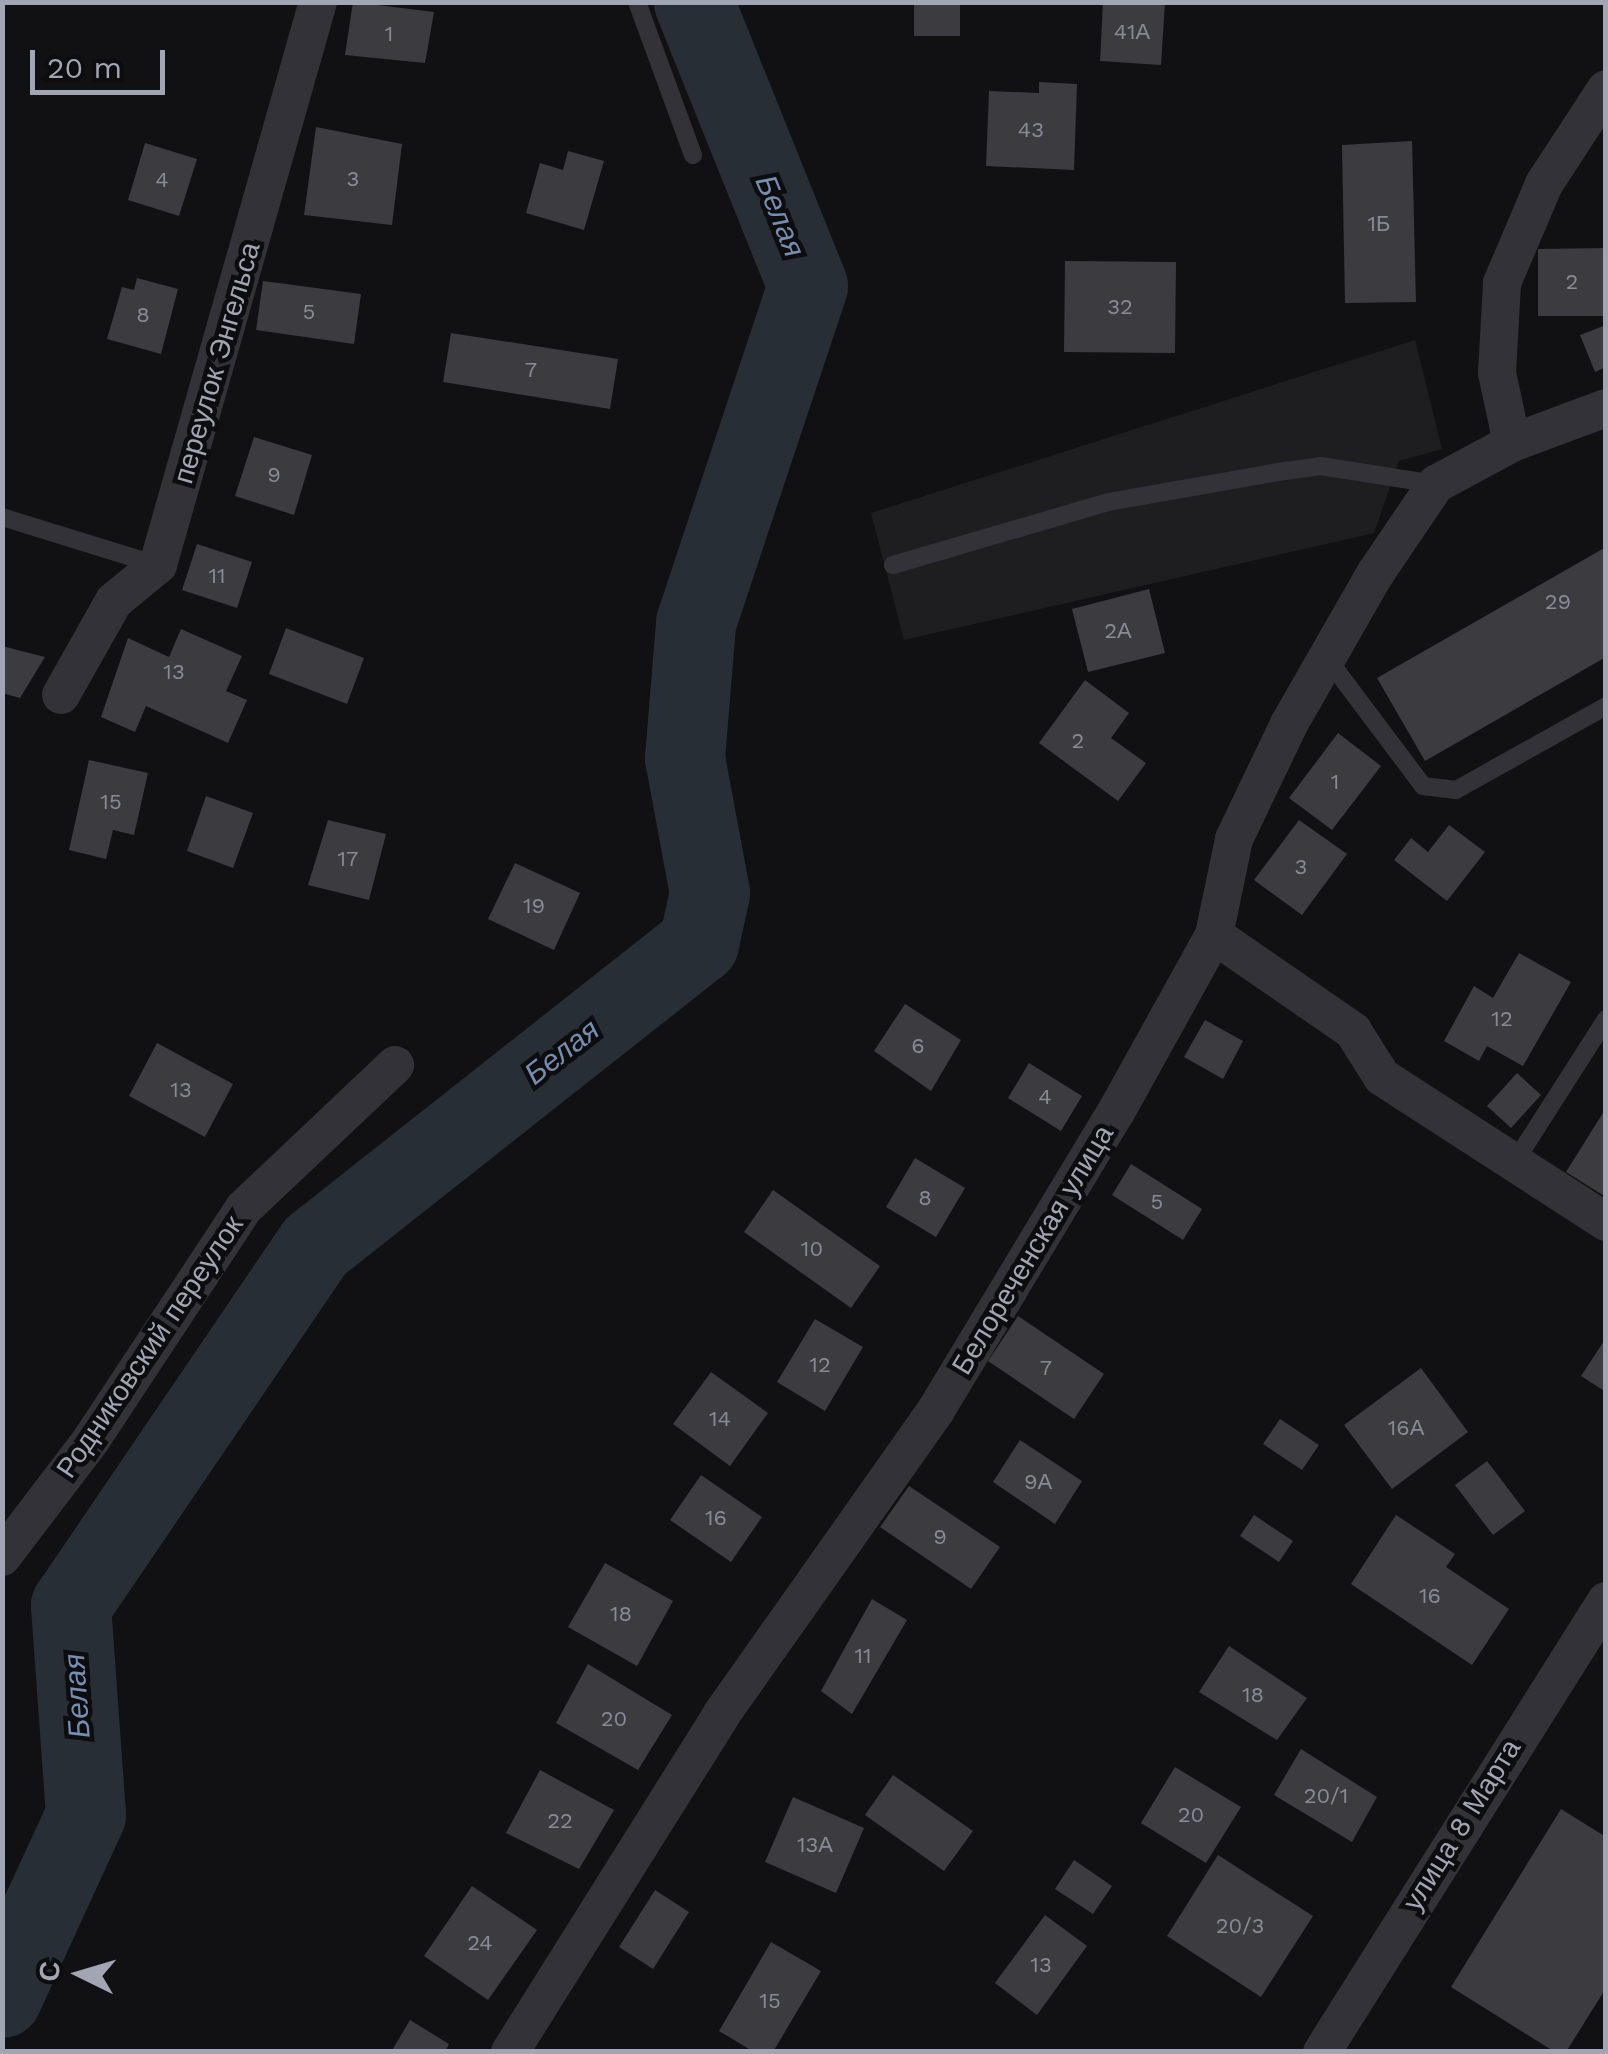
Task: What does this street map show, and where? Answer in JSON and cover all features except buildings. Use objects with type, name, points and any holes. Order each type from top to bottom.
[{"type":"street","name":"переулок Энгельса","points":[[158,565],[318,2]]},
{"type":"street","points":[[1512,443],[1497,373],[1502,283],[1544,184],[1606,89]]},
{"type":"street","name":"Белореченская улица","points":[[510,2052],[720,1715],[936,1410],[1214,935],[1234,839],[1326,658],[1436,484],[1512,443],[1606,408]]},
{"type":"street","points":[[61,695],[114,601],[158,565]]},
{"type":"street","points":[[1214,935],[1352,1031],[1382,1077],[1606,1222]]},
{"type":"street","name":"Родниковский переулок","points":[[2,1557],[91,1440],[244,1208],[395,1065]]},
{"type":"street","name":"улица 8 Марта","points":[[1332,2048],[1606,1601]]},
{"type":"lane","points":[[636,2],[693,155]]},
{"type":"lane","points":[[893,565],[1108,502],[1278,472],[1320,466],[1436,484]]},
{"type":"lane","points":[[2,517],[158,565]]},
{"type":"lane","points":[[1326,658],[1422,786],[1456,790],[1606,706]]},
{"type":"lane","points":[[1514,1163],[1606,1020]]},
{"type":"shaded area","points":[[1415,340],[1442,449],[1399,461],[1374,533],[904,640],[871,513]]},
{"type":"waterway","name":"Белая","points":[[2,1998],[86,1815],[71,1606],[316,1246],[699,944],[710,893],[685,758],[696,623],[808,286],[694,2]]}]
